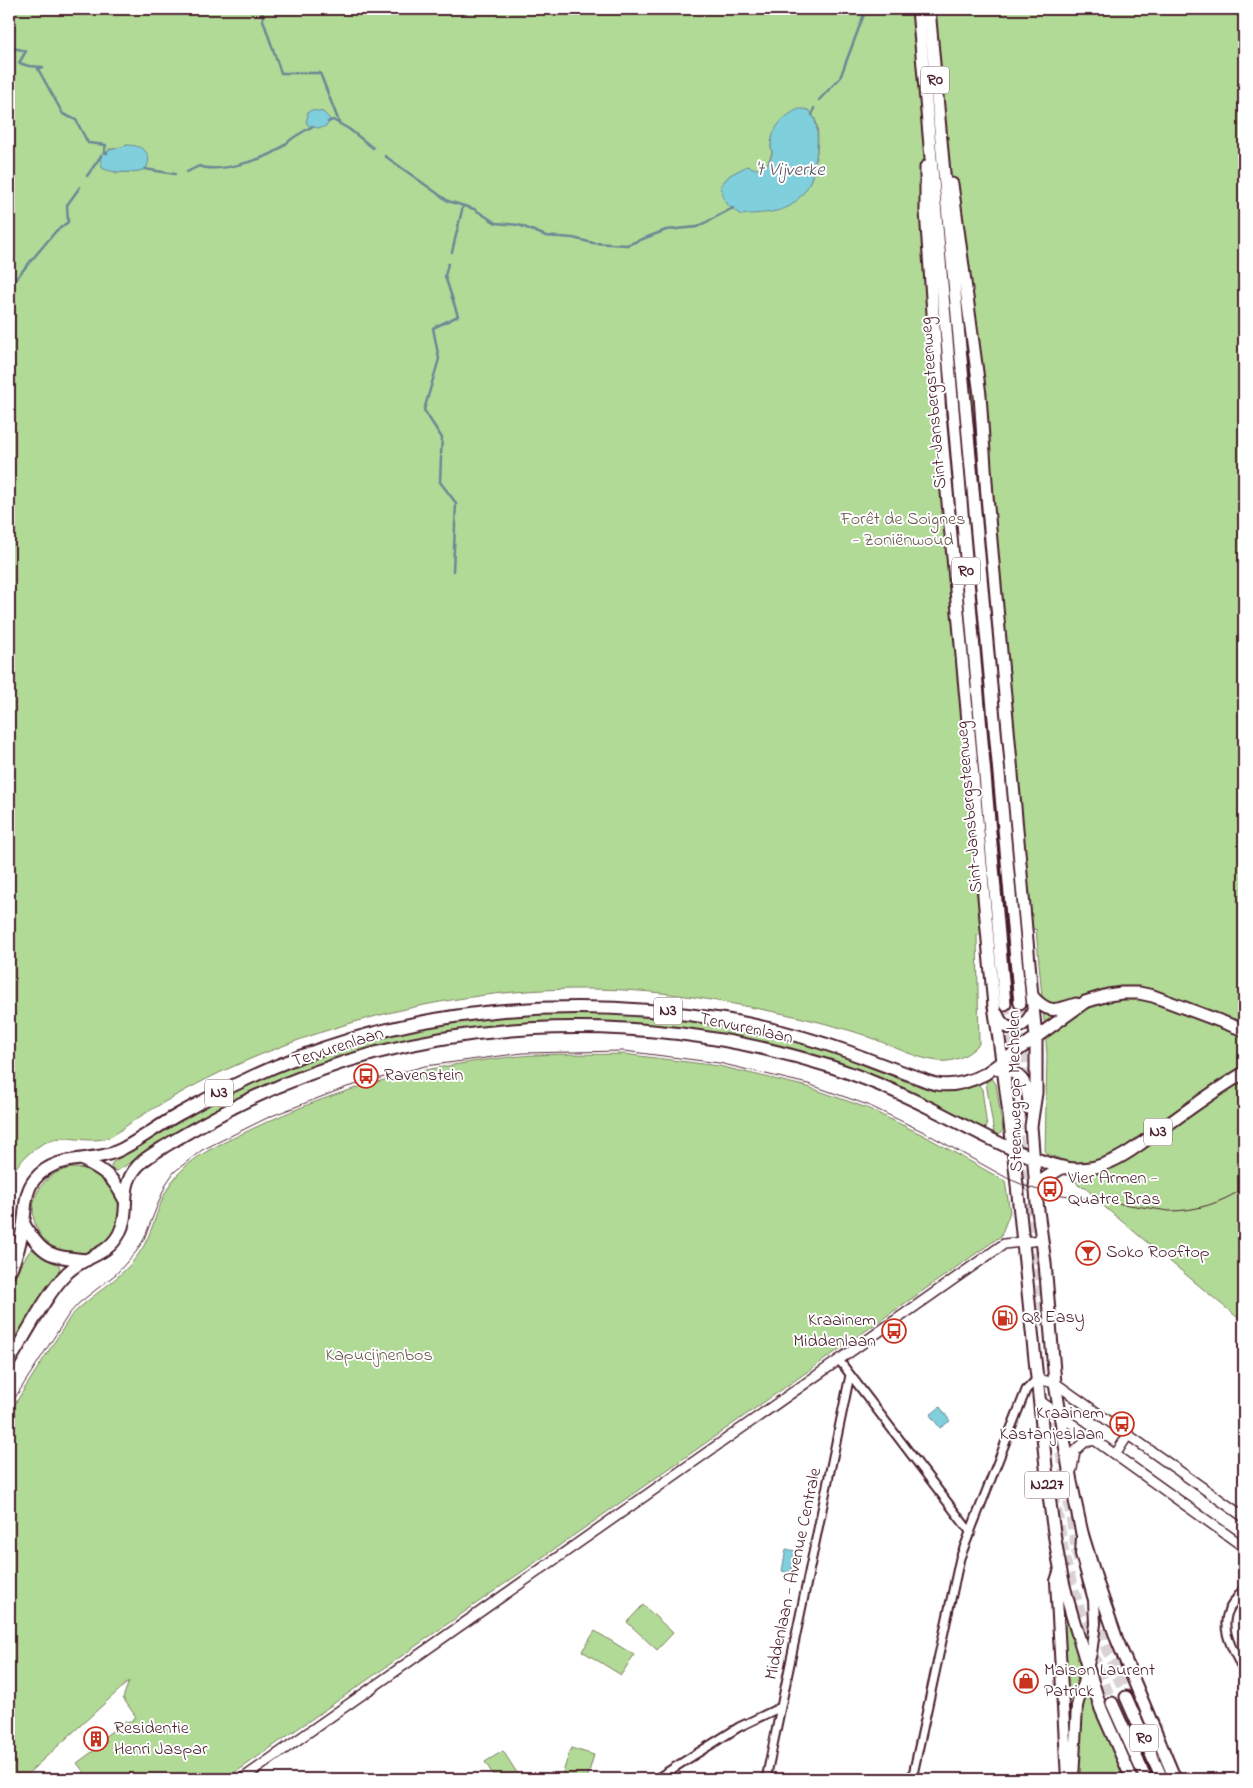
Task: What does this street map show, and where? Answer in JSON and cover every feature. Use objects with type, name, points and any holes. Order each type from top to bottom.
[{"type":"main road","name":"Sint-Jansbergsteenweg","points":[[918,9],[999,1005]]},
{"type":"main road","name":"Sint-Jansbergsteenweg","points":[[929,9],[1020,1003]]},
{"type":"main road","name":"Steenweg op Mechelen","points":[[942,152],[949,163],[980,395],[1036,1037],[1036,1093],[1031,1126],[1035,1186]]},
{"type":"main road","points":[[1032,996],[1040,1005],[1049,1010],[1058,1010],[1108,995],[1139,993],[1166,999],[1244,1030]]},
{"type":"main road","points":[[1003,1065],[1036,1037],[1085,1002]]},
{"type":"main road","name":"Steenweg op Mechelen","points":[[999,1005],[1003,1065],[1023,1242]]},
{"type":"main road","points":[[999,1005],[1000,1021],[1007,1028],[1016,1028],[1024,1024],[1033,1011]]},
{"type":"main road","name":"Tervurenlaan","points":[[9,1273],[17,1255],[24,1224],[27,1194],[34,1180],[45,1169],[57,1163],[101,1157],[118,1151],[182,1112],[247,1079],[292,1060],[358,1038],[415,1023],[467,1014],[510,1010],[592,1006],[662,1010],[729,1020],[794,1034],[936,1084],[952,1084],[978,1077],[1003,1065]]},
{"type":"main road","name":"Tervurenlaan","points":[[9,1362],[60,1280],[72,1268],[100,1254],[116,1238],[125,1216],[127,1184],[132,1173],[142,1161],[192,1129],[256,1096],[302,1077],[383,1051],[420,1042],[520,1029],[593,1027],[660,1030],[720,1039],[835,1068],[929,1107],[987,1139],[1012,1150],[1063,1167],[1076,1169],[1112,1162],[1244,1073]]},
{"type":"main road","name":"N227","points":[[1003,1065],[1019,1076],[1025,1083],[1028,1092],[1031,1126]]},
{"type":"main road","points":[[83,1159],[110,1176],[125,1201]]},
{"type":"main road","points":[[1035,1186],[1051,1173],[1063,1167]]},
{"type":"main road","name":"N227","points":[[1035,1186],[1055,1383],[1071,1482],[1082,1533],[1081,1554],[1093,1594],[1096,1613],[1094,1634],[1077,1706],[1073,1779]]},
{"type":"main road","points":[[24,1224],[36,1244],[49,1254],[87,1260]]},
{"type":"main road","name":"N227","points":[[1023,1242],[1049,1503],[1060,1569],[1056,1581],[1067,1779]]},
{"type":"main road","points":[[1082,1533],[1117,1640],[1175,1779]]},
{"type":"main road","points":[[1060,1569],[1094,1691],[1132,1779]]},
{"type":"main road","points":[[1080,1692],[1087,1685],[1091,1686],[1094,1691]]},
{"type":"main road","name":"R0","points":[[1126,1697],[1162,1779]]},
{"type":"main road","name":"R0","points":[[1112,1703],[1146,1779]]},
{"type":"street","points":[[242,1779],[1004,1244],[1041,1240]]},
{"type":"street","points":[[839,1360],[971,1533]]},
{"type":"street","name":"Middenlaan - Avenue Centrale","points":[[766,1779],[850,1375]]},
{"type":"street","points":[[912,1779],[960,1558],[1026,1390],[1038,1379],[1055,1383],[1244,1517]]},
{"type":"street","points":[[1040,1401],[1244,1548]]},
{"type":"street","points":[[1115,1455],[1128,1435]]},
{"type":"street","points":[[1071,1482],[1075,1451],[1085,1442],[1095,1440]]},
{"type":"street","points":[[1244,1588],[1230,1607],[1226,1620],[1227,1636],[1244,1672]]},
{"type":"street","points":[[656,1779],[739,1727],[782,1707]]},
{"type":"green space","name":"Forêt de Soignes - Zoniënwoud","points":[[9,9],[1244,9],[1244,1323],[1095,1199],[1086,1187],[1079,1186],[1060,1159],[1045,1153],[1047,1054],[1036,929],[977,935],[979,1044],[966,1055],[950,1061],[938,1061],[917,1056],[865,1035],[815,1021],[693,997],[632,991],[572,989],[511,992],[451,1000],[391,1012],[332,1029],[275,1049],[219,1073],[186,1090],[133,1121],[112,1136],[95,1140],[57,1139],[40,1145],[19,1164],[9,1178]],"holes":[[[807,110],[813,115],[817,128],[815,165],[810,182],[791,205],[723,198],[721,185],[730,175],[760,170],[767,165],[772,153],[771,146],[777,127]],[[127,145],[138,171],[116,173],[109,149]]]},
{"type":"green space","points":[[580,1012],[660,1016],[715,1023],[768,1034],[821,1049],[924,1087],[950,1090],[978,1084],[982,1089],[987,1127],[983,1129],[921,1097],[856,1071],[790,1050],[722,1035],[654,1025],[585,1022],[515,1024],[419,1037],[303,1072],[268,1085],[223,1107],[180,1131],[117,1171],[111,1167],[112,1163],[144,1142],[209,1104],[277,1072],[348,1047],[406,1031],[464,1021]]},
{"type":"green space","name":"Kapucijnenbos","points":[[624,1054],[719,1066],[808,1087],[867,1108],[923,1135],[1005,1181],[1010,1212],[1001,1236],[226,1779],[89,1779],[77,1763],[107,1741],[104,1737],[126,1721],[128,1723],[136,1717],[123,1698],[129,1681],[22,1779],[9,1779],[9,1413],[71,1316],[123,1272],[138,1255],[149,1235],[165,1193],[178,1174],[203,1154],[252,1129],[317,1101],[384,1080],[451,1065],[521,1056]]},
{"type":"green space","points":[[992,1078],[996,1084],[1003,1131],[998,1135],[994,1133],[986,1082]]},
{"type":"green space","points":[[76,1168],[92,1172],[106,1181],[115,1195],[119,1211],[115,1227],[106,1241],[92,1250],[76,1254],[60,1250],[46,1241],[37,1227],[33,1211],[37,1195],[46,1181],[60,1172]]},
{"type":"green space","points":[[32,1249],[45,1259],[59,1265],[60,1269],[9,1352],[9,1284]]},
{"type":"green space","points":[[643,1605],[673,1633],[657,1650],[627,1622]]},
{"type":"green space","points":[[1064,1619],[1067,1619],[1081,1667],[1070,1716],[1068,1714]]},
{"type":"green space","points":[[595,1631],[634,1655],[621,1675],[582,1651]]},
{"type":"green space","points":[[1089,1694],[1126,1779],[1078,1779],[1084,1698]]},
{"type":"green space","points":[[571,1748],[594,1755],[587,1779],[576,1779],[562,1775]]},
{"type":"green space","points":[[503,1751],[521,1779],[496,1779],[485,1762]]},
{"type":"water","name":"'t Vijverke","points":[[799,109],[811,112],[817,129],[817,150],[808,186],[795,202],[784,209],[741,215],[726,203],[721,185],[730,175],[747,166],[760,170],[766,165],[771,157],[773,134],[776,128],[788,115]]},
{"type":"water","points":[[311,110],[323,112],[330,119],[329,123],[324,127],[318,128],[308,125],[306,121],[307,113]]},
{"type":"water","points":[[127,145],[137,146],[145,151],[149,158],[146,169],[124,172],[102,168],[100,155]]},
{"type":"water","points":[[940,1407],[950,1421],[940,1428],[930,1415]]},
{"type":"water","points":[[786,1549],[795,1551],[791,1573],[782,1571]]},
{"type":"waterway","points":[[262,9],[263,20],[281,73],[320,73],[339,122]]},
{"type":"waterway","points":[[819,100],[840,78],[866,9]]},
{"type":"waterway","points":[[9,47],[26,51],[19,63],[43,67],[38,69],[63,114],[76,120],[88,143],[106,145],[104,152],[107,153]]},
{"type":"waterway","points":[[812,115],[814,108]]},
{"type":"waterway","points":[[328,122],[333,120],[349,129],[373,148]]},
{"type":"waterway","points":[[187,172],[199,166],[207,168],[225,167],[263,157],[274,152],[313,126]]},
{"type":"waterway","points":[[87,176],[101,156]]},
{"type":"waterway","points":[[385,156],[448,201],[474,209],[496,223],[519,225],[546,236],[573,238],[593,243],[627,245],[666,230],[697,227],[733,208]]},
{"type":"waterway","points":[[145,169],[175,174]]},
{"type":"waterway","points":[[9,287],[56,231],[68,222],[67,205],[80,187]]},
{"type":"waterway","points":[[452,252],[463,206]]},
{"type":"waterway","points":[[441,454],[442,438],[424,410],[439,359],[433,328],[458,316],[445,276],[448,264]]},
{"type":"waterway","points":[[441,457],[440,482],[456,503],[453,571]]},
{"type":"tunnel","points":[[1020,1003],[1025,1089]]},
{"type":"tunnel","points":[[1005,1004],[1023,1192]]},
{"type":"tunnel","points":[[1032,1203],[1045,1323]]},
{"type":"tunnel","points":[[1053,1404],[1080,1566]]},
{"type":"tunnel","points":[[1054,1493],[1065,1560],[1093,1654],[1112,1703]]},
{"type":"tunnel","points":[[1095,1614],[1106,1648],[1126,1697]]},
{"type":"tram line","points":[[9,1407],[69,1314],[79,1303],[116,1274],[136,1252],[144,1239],[166,1184],[174,1172],[202,1150],[269,1117],[347,1087],[425,1066],[523,1053],[624,1051],[719,1063],[808,1084],[868,1105],[924,1132],[1007,1178],[1049,1193],[1179,1211],[1208,1205],[1227,1198],[1244,1188]]},
{"type":"place","name":"Ravenstein","points":[[366,1076]]},
{"type":"place","name":"Vier Armen - Quatre Bras","points":[[1050,1189]]},
{"type":"place","name":"Soko Rooftop","points":[[1088,1253]]},
{"type":"place","name":"Q8 Easy","points":[[1005,1318]]},
{"type":"place","name":"Kraainem Middenlaan","points":[[894,1331]]},
{"type":"place","name":"Kraainem Kastanjeslaan","points":[[1122,1424]]},
{"type":"place","name":"Maison Laurent Patrick","points":[[1026,1681]]},
{"type":"place","name":"Residentie Henri Jaspar","points":[[96,1739]]}]
